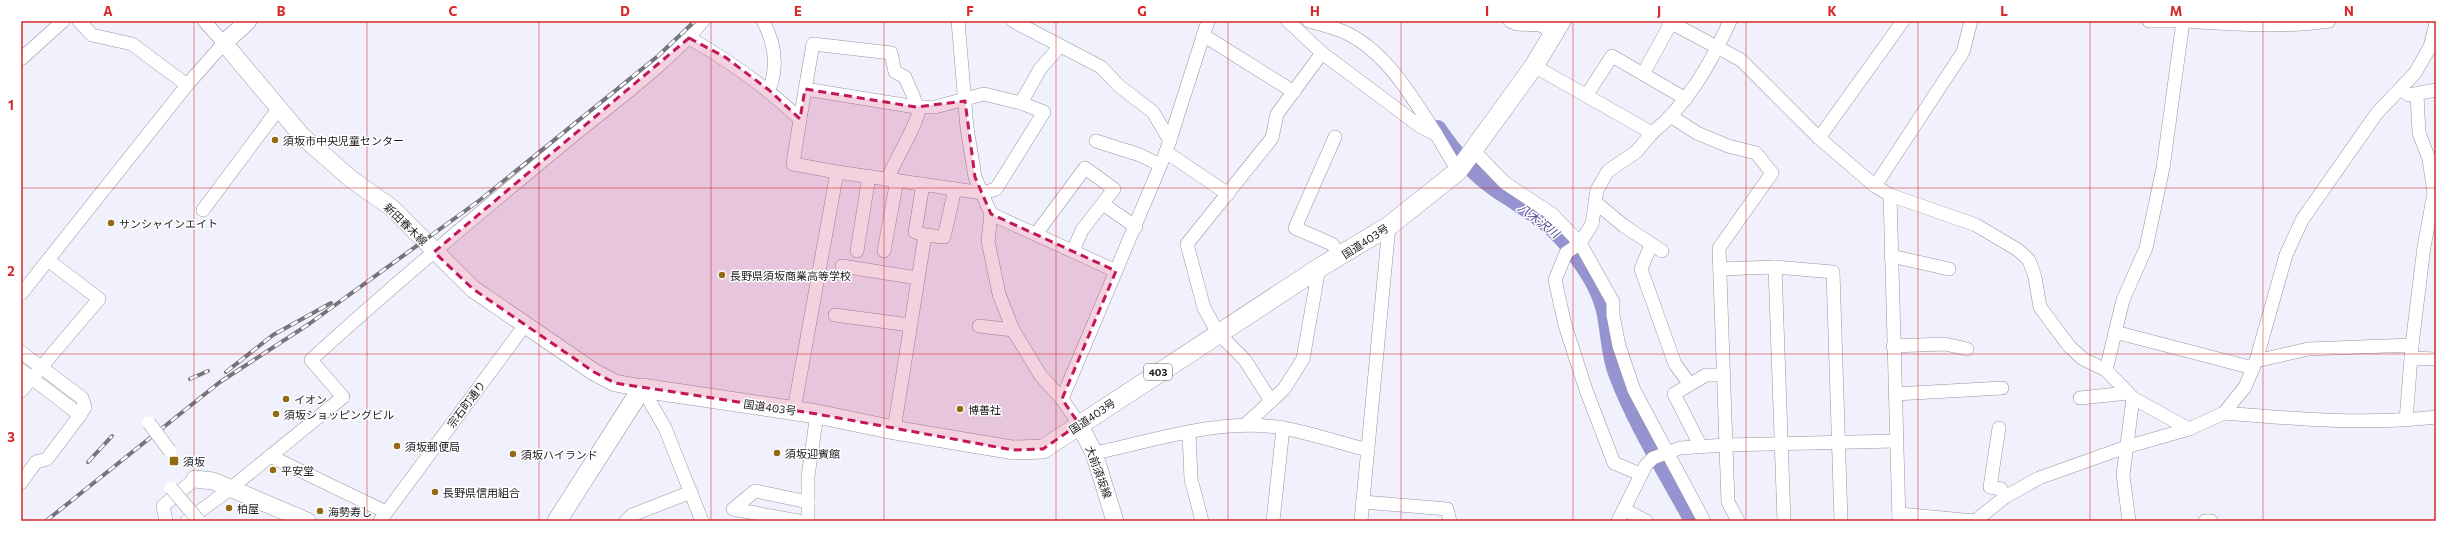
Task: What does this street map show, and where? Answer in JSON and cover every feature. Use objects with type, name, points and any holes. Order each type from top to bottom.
[{"type":"highway","name":"国道403号","points":[[642,388],[794,410],[894,430],[1013,450],[1042,449],[1319,268],[1341,257],[1389,226],[1458,171],[1474,151],[1534,66],[1558,27]]},
{"type":"highway","points":[[557,521],[642,388]]},
{"type":"main road","points":[[224,43],[248,21]]},
{"type":"main road","name":"新田春木線","points":[[224,43],[302,136],[351,179],[392,208],[434,252],[473,289],[594,372],[616,383],[642,388]]},
{"type":"main road","name":"大前須坂線","points":[[1079,424],[1094,453],[1115,521]]},
{"type":"main road","points":[[195,479],[213,480],[301,520]]},
{"type":"street","points":[[21,59],[63,21]]},
{"type":"street","points":[[79,21],[92,35],[132,44],[187,85]]},
{"type":"street","points":[[21,294],[187,85],[224,43],[204,21]]},
{"type":"street","points":[[187,521],[231,488],[343,397],[311,360],[434,252],[648,75],[689,38],[703,21]]},
{"type":"street","points":[[763,21],[772,38],[775,76],[769,90]]},
{"type":"street","points":[[958,21],[967,128],[976,177],[991,214],[988,241],[999,294],[1013,330],[1041,376],[1062,399],[1079,424]]},
{"type":"street","points":[[1013,21],[1101,68],[1119,86],[1153,112],[1168,146],[1228,194]]},
{"type":"street","points":[[1062,399],[1136,227],[1168,146],[1208,21]]},
{"type":"street","points":[[1288,21],[1322,53],[1421,128],[1436,134]]},
{"type":"street","points":[[1309,21],[1342,32],[1368,48],[1398,77],[1436,134],[1458,171]]},
{"type":"street","points":[[1510,21],[1517,24],[1558,27]]},
{"type":"street","points":[[1640,474],[1614,463],[1586,390],[1565,325],[1555,280],[1566,253],[1580,243],[1592,224],[1597,190],[1608,171],[1636,152],[1652,133],[1672,117],[1686,99],[1718,48],[1730,21]]},
{"type":"street","points":[[1819,138],[1903,21]]},
{"type":"street","points":[[1875,186],[1963,52],[1970,21]]},
{"type":"street","points":[[2149,21],[2174,21]]},
{"type":"street","points":[[2106,370],[2123,300],[2147,241],[2164,160],[2183,21]]},
{"type":"street","points":[[2186,21],[2244,24],[2314,23],[2329,21]]},
{"type":"street","points":[[1642,74],[1670,22],[1741,60],[1819,138],[1875,186],[1890,196],[1970,223],[2001,238],[2018,250],[2028,260],[2035,277],[2040,308],[2055,328],[2083,359],[2106,370],[2130,395],[2189,429]]},
{"type":"street","points":[[1890,196],[1899,518],[1975,521],[2005,497],[2039,478],[2126,447],[2189,429],[2224,413],[2245,387],[2255,364],[2286,255],[2302,220],[2377,113],[2415,72],[2430,47],[2436,23]]},
{"type":"street","points":[[1203,35],[1294,92]]},
{"type":"street","points":[[689,38],[724,57],[769,90],[800,120]]},
{"type":"street","points":[[805,89],[916,107],[935,107],[965,101],[984,94],[1021,103],[1044,112],[996,189],[983,193],[892,179],[837,172],[793,164],[805,89],[813,44],[891,53],[895,72],[905,77],[916,107],[917,122],[902,145],[892,179],[884,251]]},
{"type":"street","points":[[1021,103],[1040,69],[1060,46]]},
{"type":"street","points":[[1271,401],[1245,360],[1218,333],[1204,308],[1187,244],[1272,138],[1277,114],[1322,53]]},
{"type":"street","points":[[1586,96],[1612,56],[1686,99]]},
{"type":"street","points":[[1534,66],[1652,133]]},
{"type":"street","points":[[2400,89],[2409,95],[2417,95],[2436,90]]},
{"type":"street","points":[[2406,420],[2411,351],[2424,247],[2434,193],[2429,159],[2419,133],[2417,95]]},
{"type":"street","points":[[203,210],[279,108]]},
{"type":"street","points":[[1672,117],[1697,133],[1728,146],[1756,153],[1772,173],[1719,248],[1728,502],[1738,521]]},
{"type":"street","points":[[1335,137],[1296,228],[1332,244],[1341,257]]},
{"type":"street","points":[[1096,141],[1140,155],[1160,165]]},
{"type":"street","points":[[1474,151],[1505,183],[1552,214],[1580,243],[1613,302],[1613,315],[1619,346],[1634,390],[1662,454],[1704,521]]},
{"type":"street","points":[[1036,234],[1085,168],[1114,189],[1082,230],[1073,251]]},
{"type":"street","points":[[794,410],[837,172]]},
{"type":"street","points":[[857,251],[870,176]]},
{"type":"street","points":[[923,184],[915,232],[925,235],[944,237],[955,189]]},
{"type":"street","points":[[1595,202],[1657,248],[1641,269],[1675,364],[1690,383]]},
{"type":"street","points":[[1102,204],[1136,227]]},
{"type":"street","points":[[991,214],[1116,271]]},
{"type":"street","points":[[1361,521],[1389,226]]},
{"type":"street","points":[[894,430],[925,235]]},
{"type":"street","points":[[1891,256],[1949,269]]},
{"type":"street","points":[[21,391],[26,374],[40,367],[99,299],[48,260]]},
{"type":"street","points":[[842,266],[917,278]]},
{"type":"street","points":[[1720,269],[1775,267],[1833,272],[1841,521]]},
{"type":"street","points":[[1775,267],[1783,443],[1784,521]]},
{"type":"street","points":[[1245,425],[1284,389],[1303,359],[1319,268]]},
{"type":"street","points":[[835,315],[910,325]]},
{"type":"street","name":"宗石町通り","points":[[383,516],[525,325]]},
{"type":"street","points":[[979,326],[1013,330]]},
{"type":"street","points":[[2115,332],[2255,364],[2308,349],[2411,351],[2436,359]]},
{"type":"street","points":[[1893,346],[1945,344],[1967,350]]},
{"type":"street","points":[[21,352],[82,398],[85,407],[47,459],[36,462],[21,483]]},
{"type":"street","points":[[26,374],[80,415]]},
{"type":"street","points":[[1701,447],[1674,394],[1690,383],[1706,375],[1724,375]]},
{"type":"street","points":[[642,388],[665,428],[702,521]]},
{"type":"street","points":[[1895,394],[2002,388]]},
{"type":"street","points":[[2080,398],[2130,395]]},
{"type":"street","points":[[2129,521],[2124,475],[2130,395]]},
{"type":"street","points":[[2224,413],[2300,419],[2406,420],[2436,417]]},
{"type":"street","points":[[808,521],[810,451],[817,414]]},
{"type":"street","points":[[149,423],[170,451]]},
{"type":"street","points":[[1094,453],[1189,433],[1245,425],[1283,428],[1368,450]]},
{"type":"street","points":[[1273,521],[1283,428]]},
{"type":"street","points":[[1998,428],[1990,487],[2001,489],[2005,497]]},
{"type":"street","points":[[1189,433],[1191,479],[1202,521]]},
{"type":"street","points":[[1646,521],[1621,516],[1640,474],[1662,454],[1701,447],[1726,445],[1896,441]]},
{"type":"street","points":[[270,456],[383,516]]},
{"type":"street","points":[[166,521],[163,506],[178,491],[195,479]]},
{"type":"street","points":[[171,488],[199,521]]},
{"type":"street","points":[[798,521],[733,509],[755,491],[808,502]]},
{"type":"street","points":[[626,521],[632,515],[691,492]]},
{"type":"street","points":[[1363,502],[1447,509],[1450,521]]},
{"type":"street","points":[[2205,521],[2211,521]]},
{"type":"highlighted area","points":[[689,38],[725,57],[769,90],[800,119],[805,89],[916,107],[965,101],[975,177],[991,214],[1116,271],[1062,399],[1079,424],[1043,449],[1013,450],[817,414],[615,383],[594,372],[473,289],[434,252]]},
{"type":"waterway","name":"八木沢川","points":[[1438,128],[1451,146],[1481,178],[1489,185],[1542,220],[1551,228],[1569,247],[1586,271],[1597,290],[1602,304],[1614,368],[1625,395],[1642,431],[1692,521]]},
{"type":"railway","points":[[46,521],[220,382],[309,324],[480,200],[658,56],[695,21]]},
{"type":"railway","points":[[226,372],[273,335],[331,303]]},
{"type":"railway","points":[[190,379],[208,371]]},
{"type":"railway","points":[[88,462],[112,436]]},
{"type":"place","name":"須坂市中央児童センター","points":[[275,140]]},
{"type":"place","name":"サンシャインエイト","points":[[111,223]]},
{"type":"place","name":"長野県須坂商業高等学校","points":[[722,275]]},
{"type":"place","name":"イオン","points":[[286,399]]},
{"type":"place","name":"博善社","points":[[960,409]]},
{"type":"place","name":"須坂ショッピングビル","points":[[276,414]]},
{"type":"place","name":"須坂郵便局","points":[[397,446]]},
{"type":"place","name":"須坂迎賓館","points":[[777,453]]},
{"type":"place","name":"須坂ハイランド","points":[[513,454]]},
{"type":"place","name":"須坂","points":[[174,461]]},
{"type":"place","name":"平安堂","points":[[273,470]]},
{"type":"place","name":"長野県信用組合","points":[[435,492]]},
{"type":"place","name":"柏屋","points":[[229,508]]},
{"type":"place","name":"海勢寿し","points":[[320,511]]}]
